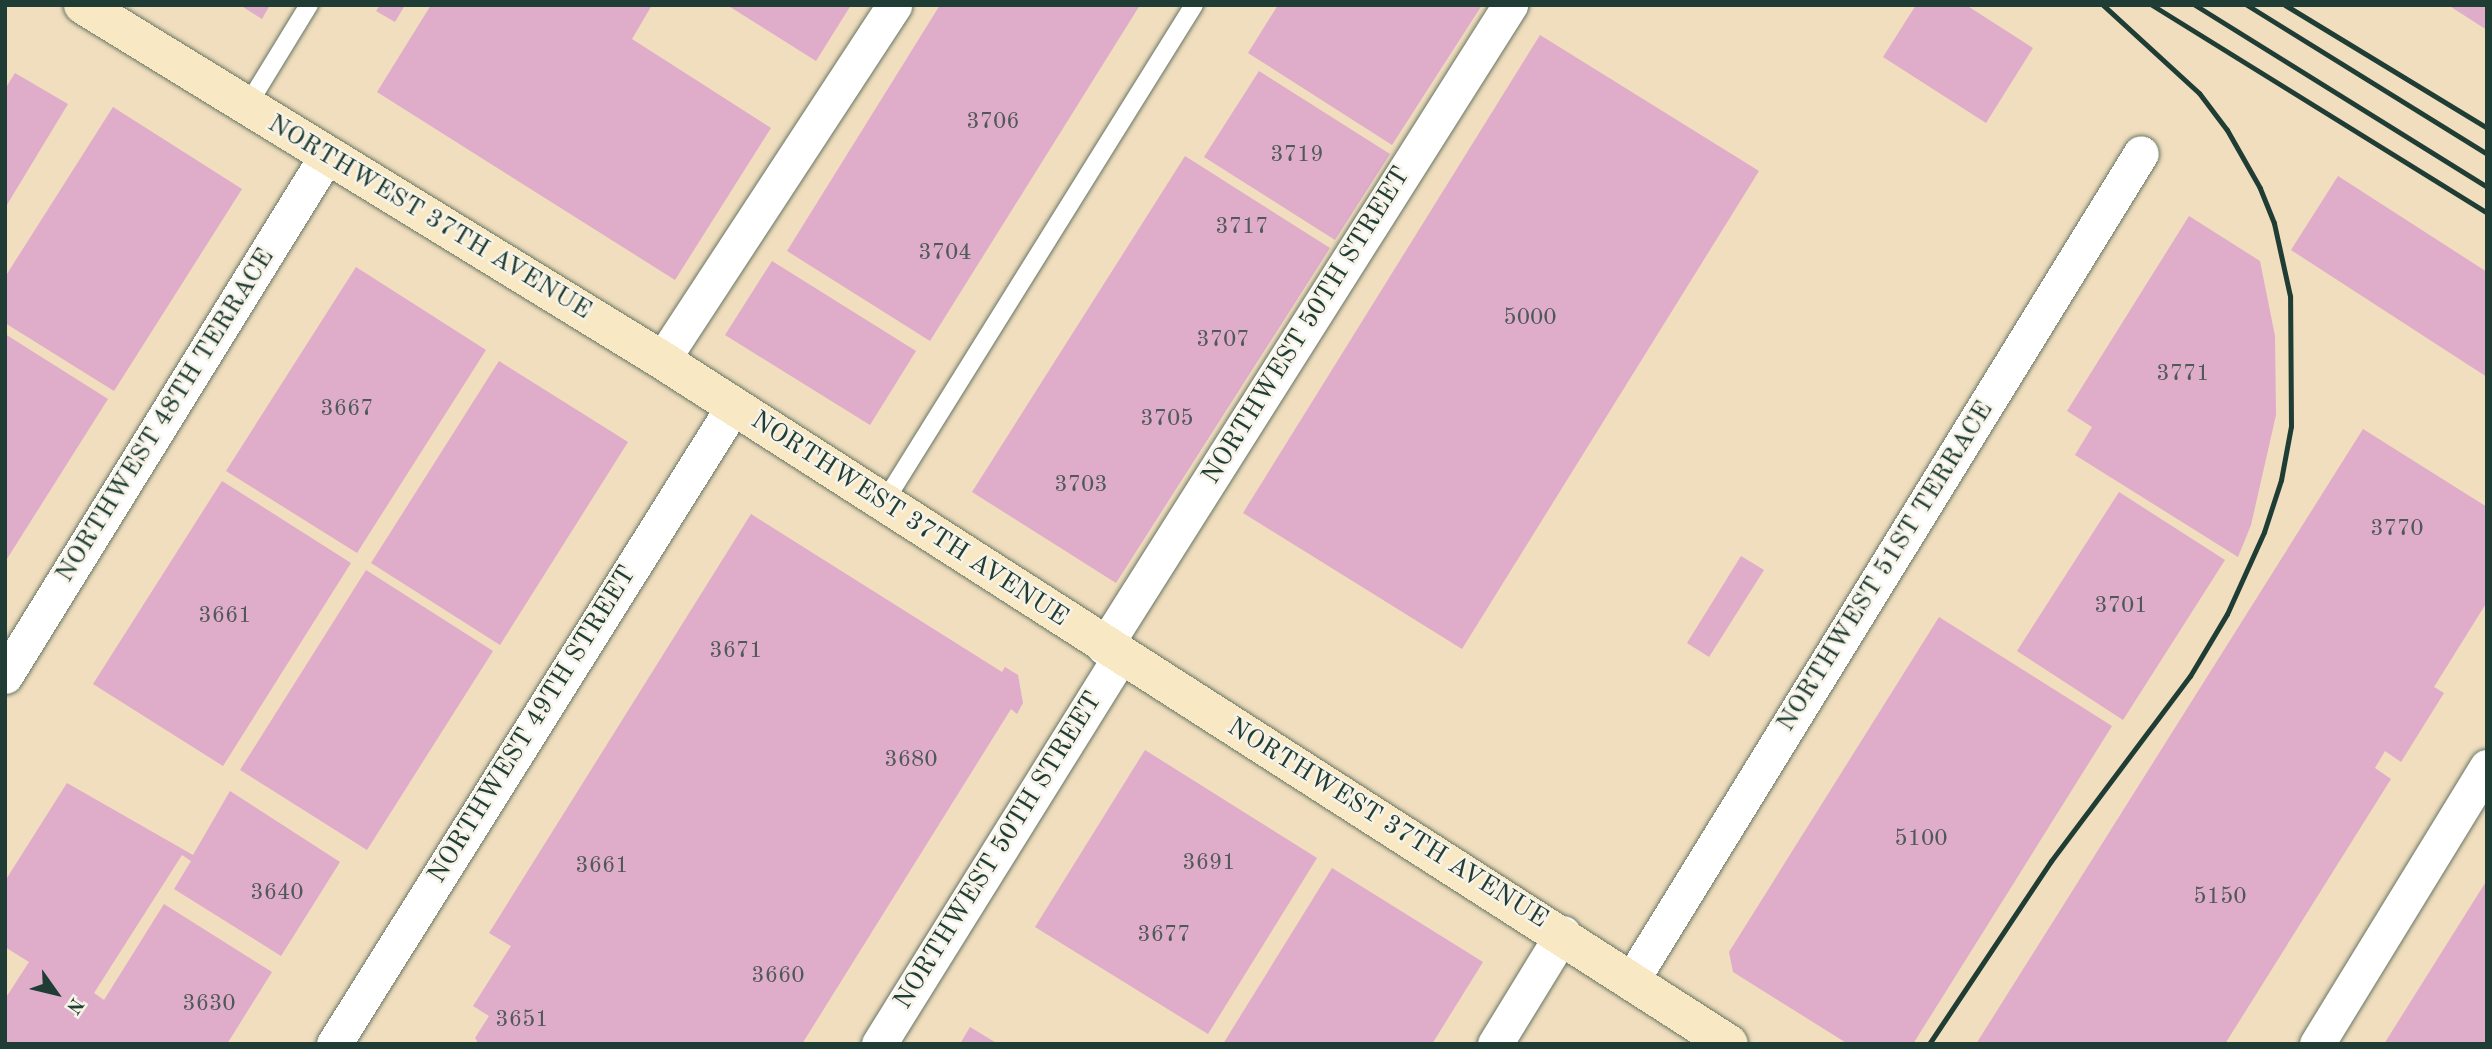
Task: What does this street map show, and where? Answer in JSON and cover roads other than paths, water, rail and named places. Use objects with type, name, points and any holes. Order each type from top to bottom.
[{"type":"street","name":"NORTHWEST 37TH AVENUE","points":[[83,5],[662,360],[1112,652],[1563,933],[1729,1044]]},
{"type":"street","points":[[662,360],[894,5]]},
{"type":"street","name":"NORTHWEST 50TH STREET","points":[[879,1044],[1112,652],[1510,5]]},
{"type":"street","name":"NORTHWEST 51ST TERRACE","points":[[1632,981],[2141,153]]},
{"type":"street","name":"NORTHWEST 48TH TERRACE","points":[[5,676],[327,155]]},
{"type":"street","name":"NORTHWEST 49TH STREET","points":[[334,1044],[733,407]]},
{"type":"street","points":[[2317,1044],[2487,767]]},
{"type":"street","points":[[1495,1044],[1563,933]]},
{"type":"lane","points":[[247,106],[309,5]]},
{"type":"lane","points":[[883,504],[1194,5]]},
{"type":"railway","points":[[1929,1044],[2051,861],[2190,676],[2227,614],[2264,532],[2281,480],[2291,426],[2290,296],[2274,223],[2260,188],[2227,130],[2199,93],[2103,5]]},
{"type":"railway","points":[[2152,5],[2487,213]]},
{"type":"railway","points":[[2195,5],[2487,187]]},
{"type":"railway","points":[[2247,5],[2487,154]]},
{"type":"railway","points":[[2285,5],[2487,128]]}]
